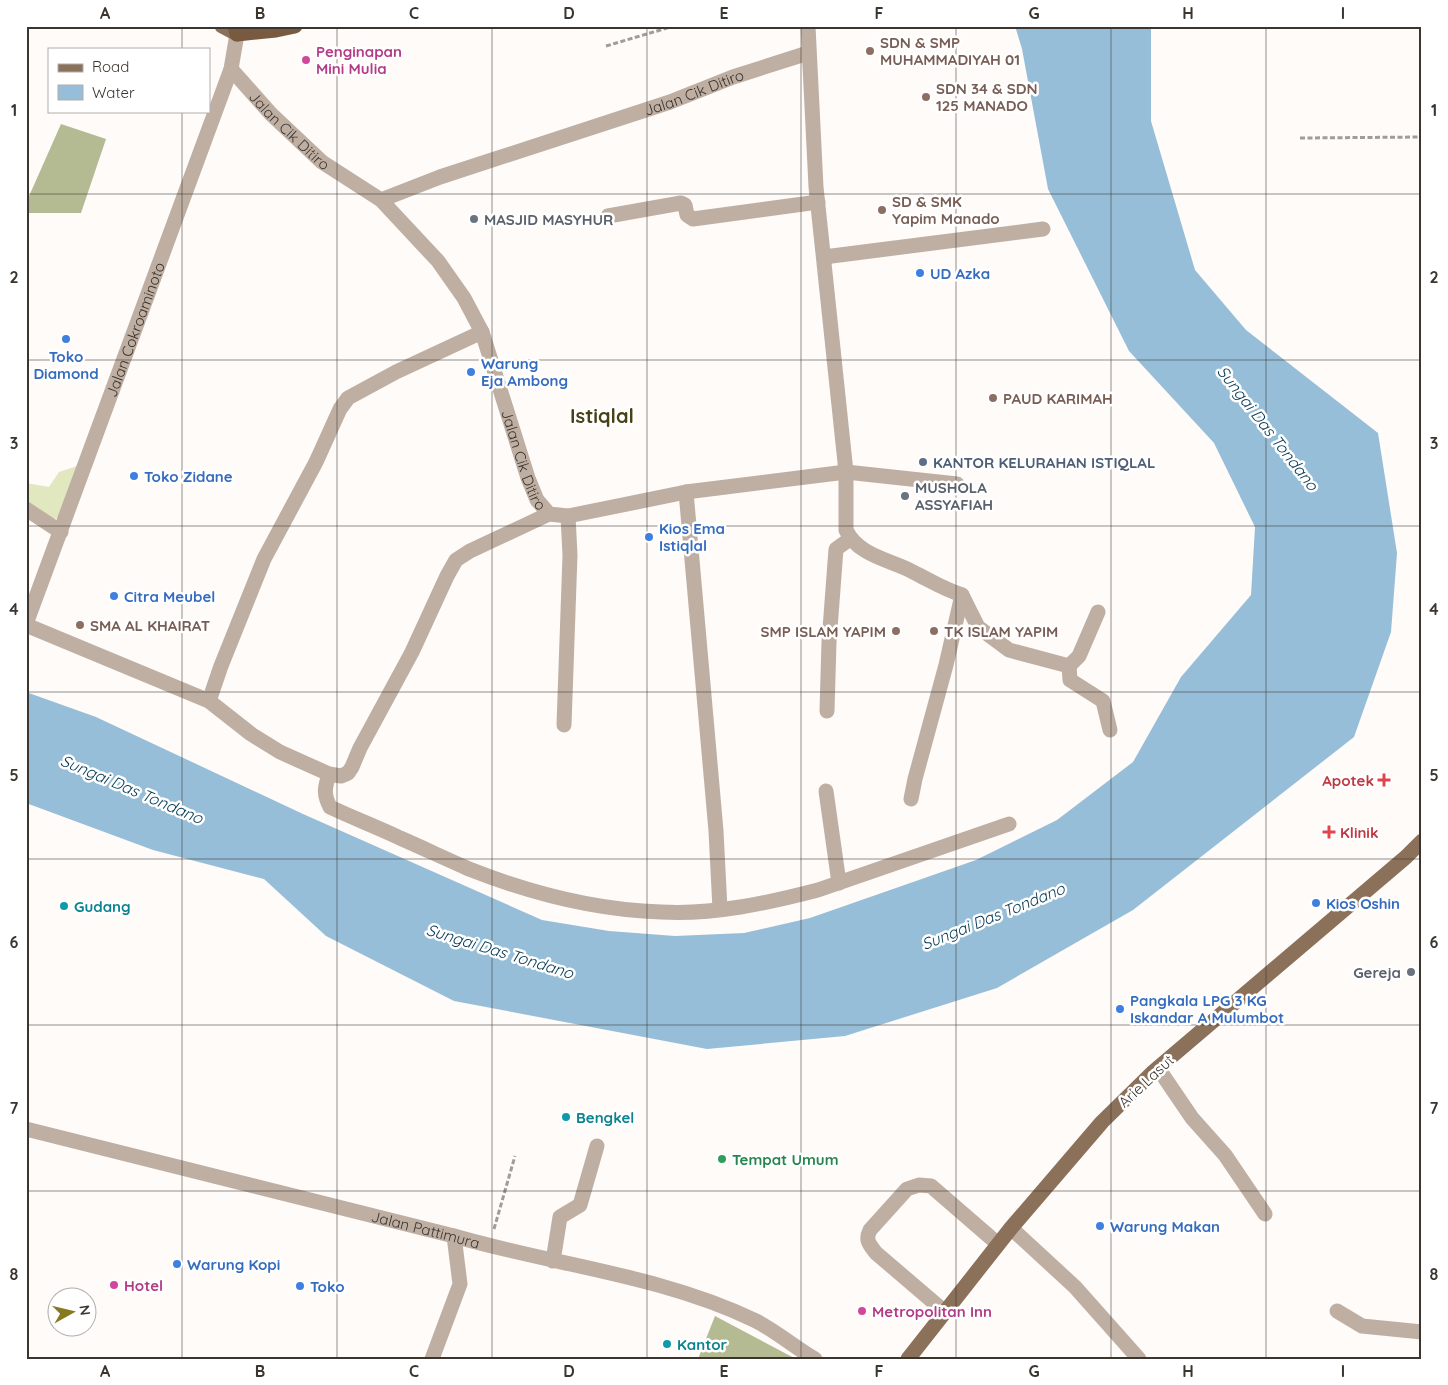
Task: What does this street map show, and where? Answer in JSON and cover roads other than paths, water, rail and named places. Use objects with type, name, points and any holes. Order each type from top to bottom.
[{"type":"highway","points":[[236,30],[276,30],[295,26]]},
{"type":"main road","points":[[222,26],[236,30]]},
{"type":"main road","name":"Arie Lasut","points":[[908,1359],[1011,1228],[1102,1122],[1158,1068],[1422,841]]},
{"type":"street","points":[[808,26],[808,53],[818,202],[846,472],[846,525],[850,539],[872,555],[912,571],[941,588],[962,595],[978,627],[1009,650],[1069,666]]},
{"type":"street","name":"Jalan Cokroaminoto","points":[[26,624],[231,69],[236,30]]},
{"type":"street","name":"Jalan Cik Ditiro","points":[[382,200],[440,177],[670,102],[733,78],[808,53]]},
{"type":"street","name":"Jalan Cik Ditiro","points":[[231,69],[271,114],[322,162],[382,200],[438,261],[464,298],[482,332],[528,478],[537,500],[549,514],[568,516],[686,492],[846,472],[956,484]]},
{"type":"street","points":[[608,216],[681,203],[684,205],[687,215],[693,219],[818,202]]},
{"type":"street","points":[[824,257],[1043,229]]},
{"type":"street","points":[[209,701],[264,559],[316,462],[340,409],[348,398],[396,372],[482,332]]},
{"type":"street","points":[[686,492],[716,831],[720,909]]},
{"type":"street","points":[[26,509],[60,532]]},
{"type":"street","points":[[26,624],[209,701],[251,734],[280,752],[329,774],[341,776],[348,773],[352,767],[360,748],[412,652],[446,576],[456,560],[470,551],[549,514]]},
{"type":"street","points":[[564,725],[570,555],[568,516]]},
{"type":"street","points":[[827,711],[829,642],[836,549],[850,539]]},
{"type":"street","points":[[911,799],[962,595]]},
{"type":"street","points":[[1098,612],[1079,656],[1069,666],[1070,680],[1103,701],[1110,730]]},
{"type":"street","points":[[329,774],[324,790],[330,807],[469,869],[528,889],[584,904],[620,909],[662,912],[720,909],[792,897],[839,883],[1009,824]]},
{"type":"street","points":[[826,792],[839,883]]},
{"type":"street","points":[[1158,1068],[1192,1118],[1225,1155],[1265,1214]]},
{"type":"street","name":"Jalan Pattimura","points":[[26,1129],[488,1246],[635,1279],[703,1299],[755,1320],[815,1359]]},
{"type":"street","points":[[553,1261],[560,1217],[580,1205],[597,1146]]},
{"type":"street","points":[[945,1312],[876,1253],[868,1244],[867,1237],[870,1230],[907,1189],[919,1185],[931,1186],[998,1244]]},
{"type":"street","points":[[1011,1228],[1075,1287],[1139,1359]]},
{"type":"street","points":[[432,1359],[460,1284],[454,1236]]},
{"type":"street","points":[[1337,1311],[1362,1326],[1422,1332]]},
{"type":"water","name":"Sungai Das Tondano","points":[[1015,26],[1151,26],[1151,121],[1195,270],[1246,330],[1378,433],[1397,553],[1391,632],[1354,737],[1133,910],[997,988],[845,1036],[707,1049],[454,1001],[326,936],[264,879],[153,850],[26,803],[26,692],[96,717],[303,814],[542,920],[609,931],[675,936],[744,933],[810,918],[976,860],[1057,820],[1133,762],[1181,677],[1251,595],[1255,527],[1214,443],[1129,351],[1048,189],[1022,49]]},
{"type":"place","name":"SDN & SMP MUHAMMADIYAH 01","points":[[870,51]]},
{"type":"place","name":"Penginapan Mini Mulia","points":[[306,60]]},
{"type":"place","name":"SDN 34 & SDN 125 MANADO","points":[[926,97]]},
{"type":"place","name":"SD & SMK Yapim Manado","points":[[882,210]]},
{"type":"place","name":"MASJID MASYHUR","points":[[474,219]]},
{"type":"place","name":"UD Azka","points":[[920,273]]},
{"type":"place","name":"Toko Diamond","points":[[66,339]]},
{"type":"place","name":"Warung Eja Ambong","points":[[471,372]]},
{"type":"place","name":"PAUD KARIMAH","points":[[993,398]]},
{"type":"place","name":"KANTOR KELURAHAN ISTIQLAL","points":[[923,462]]},
{"type":"place","name":"Toko Zidane","points":[[134,476]]},
{"type":"place","name":"MUSHOLA ASSYAFIAH","points":[[905,496]]},
{"type":"place","name":"Kios Ema Istiqlal","points":[[649,537]]},
{"type":"place","name":"Citra Meubel","points":[[114,596]]},
{"type":"place","name":"SMA AL KHAIRAT","points":[[80,625]]},
{"type":"place","name":"SMP ISLAM YAPIM","points":[[896,631]]},
{"type":"place","name":"TK ISLAM YAPIM","points":[[934,631]]},
{"type":"place","name":"Apotek","points":[[1384,780]]},
{"type":"place","name":"Klinik","points":[[1329,832]]},
{"type":"place","name":"Kios Oshin","points":[[1316,903]]},
{"type":"place","name":"Gudang","points":[[64,906]]},
{"type":"place","name":"Gereja","points":[[1411,972]]},
{"type":"place","name":"Pangkala LPG 3 KG Iskandar A Mulumbot","points":[[1120,1009]]},
{"type":"place","name":"Bengkel","points":[[566,1117]]},
{"type":"place","name":"Tempat Umum","points":[[722,1159]]},
{"type":"place","name":"Warung Makan","points":[[1100,1226]]},
{"type":"place","name":"Warung Kopi","points":[[177,1264]]},
{"type":"place","name":"Hotel","points":[[114,1285]]},
{"type":"place","name":"Toko","points":[[300,1286]]},
{"type":"place","name":"Metropolitan Inn","points":[[862,1311]]},
{"type":"place","name":"Kantor","points":[[667,1344]]},
{"type":"district","name":"Istiqlal","points":[[602,415]]}]
